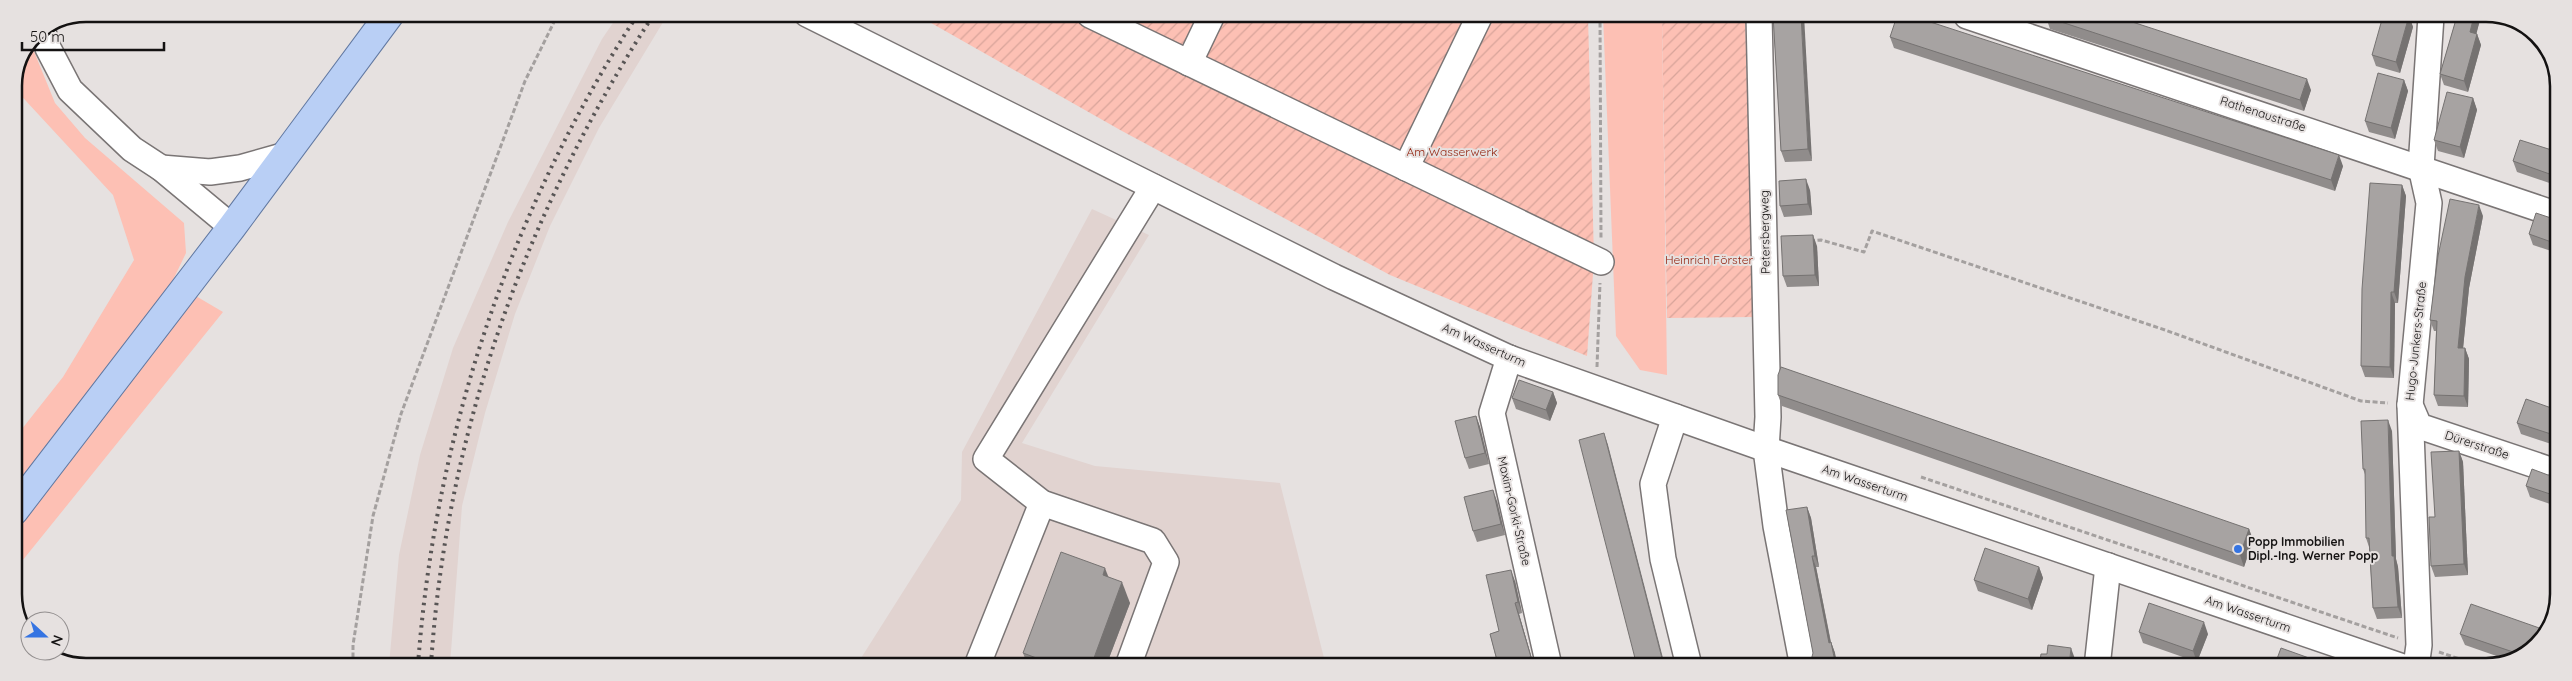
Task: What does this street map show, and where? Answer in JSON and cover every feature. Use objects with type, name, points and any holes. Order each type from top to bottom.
[{"type":"main road","points":[[23,499],[232,227],[383,23]]},
{"type":"street","name":"Am Wasserturm","points":[[825,23],[1334,277],[1509,358],[1766,449],[2377,658]]},
{"type":"street","points":[[1106,23],[1601,262]]},
{"type":"street","points":[[1189,63],[1208,23]]},
{"type":"street","points":[[1406,168],[1476,23]]},
{"type":"street","name":"Petersbergweg","points":[[1759,23],[1768,398],[1766,449]]},
{"type":"street","name":"Rathenaustraße","points":[[2012,23],[2032,26],[2549,212]]},
{"type":"street","name":"Hugo-Junkers-Straße","points":[[2418,656],[2410,405],[2429,203],[2421,167],[2431,23]]},
{"type":"street","points":[[45,38],[48,48],[70,90],[132,149],[161,168],[232,227]]},
{"type":"street","points":[[161,168],[210,172],[240,168],[286,155]]},
{"type":"street","points":[[1131,658],[1166,562],[1153,542],[1042,503],[986,459],[1153,187]]},
{"type":"street","name":"Maxim-Gorki-Straße","points":[[1509,358],[1492,413],[1547,658]]},
{"type":"street","name":"Dürerstraße","points":[[2410,405],[2419,426],[2549,470]]},
{"type":"street","points":[[1675,417],[1653,484],[1663,559],[1687,658]]},
{"type":"street","points":[[1766,449],[1776,526],[1800,658]]},
{"type":"street","points":[[980,658],[1042,503]]},
{"type":"street","points":[[2098,658],[2108,566]]},
{"type":"path","points":[[352,658],[373,516],[401,414],[525,81],[554,23]]},
{"type":"path","points":[[1588,367],[1596,369],[1601,262],[1600,23]]},
{"type":"path","points":[[1803,241],[1821,240],[1864,252],[1872,230],[2165,330],[2361,401],[2410,405]]},
{"type":"path","points":[[1912,474],[2184,564],[2418,656]]},
{"type":"shaded area","points":[[613,23],[663,23],[599,128],[550,226],[515,314],[485,413],[462,506],[451,658],[390,658],[399,555],[420,455],[453,348],[508,222],[602,39]]},
{"type":"shaded area","points":[[1092,209],[1149,235],[1022,443],[1095,466],[1280,483],[1324,658],[861,658],[961,500],[962,452]]},
{"type":"green space","name":"Am Wasserwerk","points":[[931,23],[1588,23],[1594,260],[1587,356],[1390,275],[1122,131]]},
{"type":"green space","points":[[1603,23],[1662,23],[1667,375],[1640,370],[1616,336]]},
{"type":"green space","name":"Heinrich Förster","points":[[1662,23],[1745,23],[1754,317],[1667,318]]},
{"type":"green space","points":[[34,50],[55,103],[85,138],[184,223],[186,253],[172,282],[223,312],[23,560],[23,428],[63,377],[134,260],[113,195],[23,98],[24,74],[27,62]]},
{"type":"building","points":[[1773,23],[1801,23],[1808,149],[1781,151]]},
{"type":"building","points":[[1895,23],[1934,23],[2339,155],[2331,180],[1890,37]]},
{"type":"building","points":[[2064,23],[2135,23],[2307,79],[2300,100]]},
{"type":"building","points":[[2381,23],[2407,23],[2396,62],[2372,55]]},
{"type":"building","points":[[2455,23],[2472,23],[2470,32],[2477,34],[2464,81],[2440,74]]},
{"type":"building","points":[[2378,73],[2404,80],[2391,128],[2365,121]]},
{"type":"building","points":[[2447,92],[2473,98],[2460,147],[2434,140]]},
{"type":"building","points":[[2520,140],[2549,149],[2549,174],[2513,161]]},
{"type":"building","points":[[1806,179],[1808,204],[1780,206],[1779,181]]},
{"type":"building","points":[[2370,183],[2402,185],[2394,292],[2391,292],[2390,367],[2361,366],[2362,289]]},
{"type":"building","points":[[2450,199],[2479,205],[2465,277],[2458,348],[2465,348],[2464,396],[2434,395],[2437,321],[2430,320],[2438,256]]},
{"type":"building","points":[[2536,213],[2549,217],[2549,241],[2529,234]]},
{"type":"building","points":[[1813,235],[1815,275],[1783,276],[1781,236]]},
{"type":"building","points":[[1781,367],[2249,529],[2240,555],[1778,395],[1778,375]]},
{"type":"building","points":[[1519,380],[1553,392],[1546,410],[1512,398]]},
{"type":"building","points":[[2526,399],[2549,407],[2549,433],[2517,423]]},
{"type":"building","points":[[1476,416],[1485,453],[1465,458],[1455,421]]},
{"type":"building","points":[[2388,420],[2392,556],[2394,556],[2398,607],[2373,608],[2369,538],[2366,538],[2365,469],[2363,469],[2361,421]]},
{"type":"building","points":[[1604,433],[1662,658],[1635,658],[1579,440]]},
{"type":"building","points":[[2459,451],[2464,564],[2431,566],[2429,517],[2435,517],[2431,452]]},
{"type":"building","points":[[2532,469],[2549,475],[2549,494],[2526,486]]},
{"type":"building","points":[[1493,490],[1501,524],[1473,531],[1464,497]]},
{"type":"building","points":[[1807,507],[1815,556],[1812,556],[1829,643],[1831,642],[1834,658],[1812,658],[1813,653],[1786,510]]},
{"type":"building","points":[[1985,548],[2039,567],[2028,599],[1974,580]]},
{"type":"building","points":[[1061,552],[1105,568],[1103,575],[1122,582],[1094,658],[1036,658],[1023,653]]},
{"type":"building","points":[[1511,570],[1518,602],[1515,603],[1531,657],[1496,658],[1490,634],[1499,631],[1486,575]]},
{"type":"building","points":[[2149,603],[2204,622],[2193,651],[2139,632]]},
{"type":"building","points":[[2471,604],[2540,628],[2534,637],[2514,652],[2460,634]]},
{"type":"building","points":[[2048,645],[2071,648],[2070,658],[2040,658],[2041,654],[2047,654]]},
{"type":"building","points":[[2281,648],[2309,658],[2277,658]]},
{"type":"railway","points":[[419,658],[427,579],[442,493],[462,409],[487,326],[517,244],[552,165],[593,88],[633,23]]},
{"type":"railway","points":[[432,658],[440,578],[454,492],[475,408],[500,325],[532,244],[568,165],[609,88],[649,23]]},
{"type":"place","name":"Popp Immobilien Dipl.-Ing. Werner Popp","points":[[2238,549]]}]
